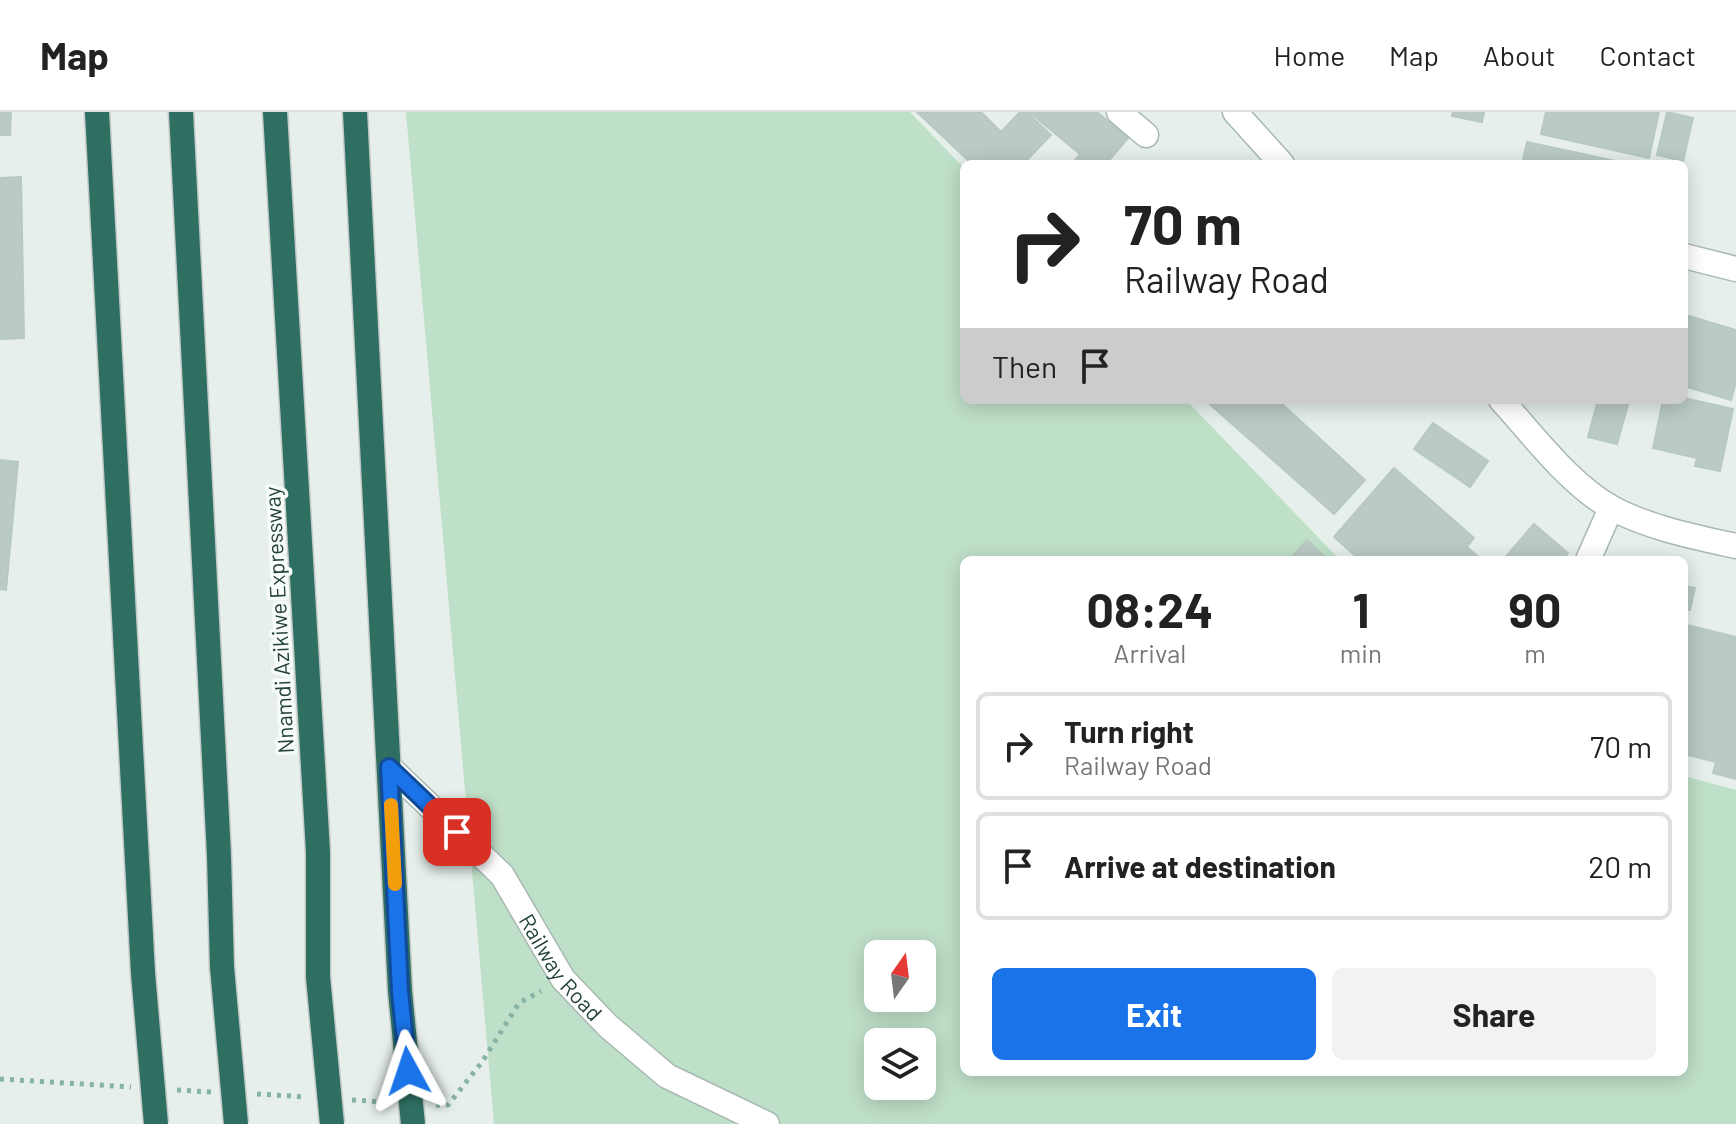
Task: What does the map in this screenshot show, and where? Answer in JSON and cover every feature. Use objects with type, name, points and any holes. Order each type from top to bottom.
[{"type":"highway","points":[[97,112],[143,973],[156,1124]]},
{"type":"highway","points":[[181,112],[222,967],[236,1124]]},
{"type":"highway","name":"Nnamdi Azikiwe Expressway","points":[[275,112],[318,852],[318,977],[332,1124]]},
{"type":"highway","points":[[355,112],[400,991],[413,1124]]},
{"type":"street","points":[[1119,112],[1146,135]]},
{"type":"street","points":[[1235,112],[1278,160]]},
{"type":"street","points":[[1688,257],[1736,269]]},
{"type":"street","points":[[1505,404],[1575,480],[1611,508],[1674,532],[1736,546]]},
{"type":"street","points":[[1590,556],[1611,508]]},
{"type":"street","name":"Railway Road","points":[[389,767],[502,875],[563,979],[608,1026],[667,1076],[767,1124]]},
{"type":"green space","points":[[406,112],[910,112],[960,164],[960,404],[1190,404],[1336,556],[960,556],[960,1076],[1688,1076],[1688,777],[1736,790],[1736,1124],[494,1124]]},
{"type":"building","points":[[0,112],[11,112],[10,135],[0,135]]},
{"type":"building","points":[[917,112],[981,112],[1001,132],[1020,112],[1026,112],[1051,135],[1027,160],[968,160]]},
{"type":"building","points":[[1029,112],[1097,112],[1128,138],[1109,160],[1075,160],[1080,154]]},
{"type":"building","points":[[1453,112],[1484,112],[1482,122],[1452,116]]},
{"type":"building","points":[[1546,112],[1659,112],[1649,158],[1541,134]]},
{"type":"building","points":[[1667,112],[1693,118],[1683,160],[1657,155]]},
{"type":"building","points":[[1527,142],[1610,160],[1523,160]]},
{"type":"building","points":[[21,177],[24,338],[0,339],[0,178]]},
{"type":"building","points":[[1689,316],[1736,330],[1736,382],[1731,400],[1688,387]]},
{"type":"building","points":[[1688,399],[1733,409],[1720,471],[1695,466],[1697,458],[1653,448],[1662,404],[1688,404]]},
{"type":"building","points":[[1210,404],[1282,404],[1365,480],[1334,514]]},
{"type":"building","points":[[1597,404],[1628,404],[1617,444],[1588,437]]},
{"type":"building","points":[[1433,423],[1488,461],[1470,487],[1414,449]]},
{"type":"building","points":[[0,460],[18,462],[6,590],[0,589]]},
{"type":"building","points":[[1394,468],[1474,538],[1467,547],[1477,556],[1355,556],[1334,537]]},
{"type":"building","points":[[1534,524],[1568,553],[1565,556],[1506,556]]},
{"type":"building","points":[[1307,540],[1324,556],[1293,556]]},
{"type":"building","points":[[1688,587],[1695,588],[1688,610]]},
{"type":"building","points":[[1688,625],[1736,637],[1736,779],[1713,773],[1716,762],[1688,755]]},
{"type":"slow traffic","points":[[391,805],[395,884]]},
{"type":"route","points":[[408,1071],[400,991],[389,767],[457,832]]}]
